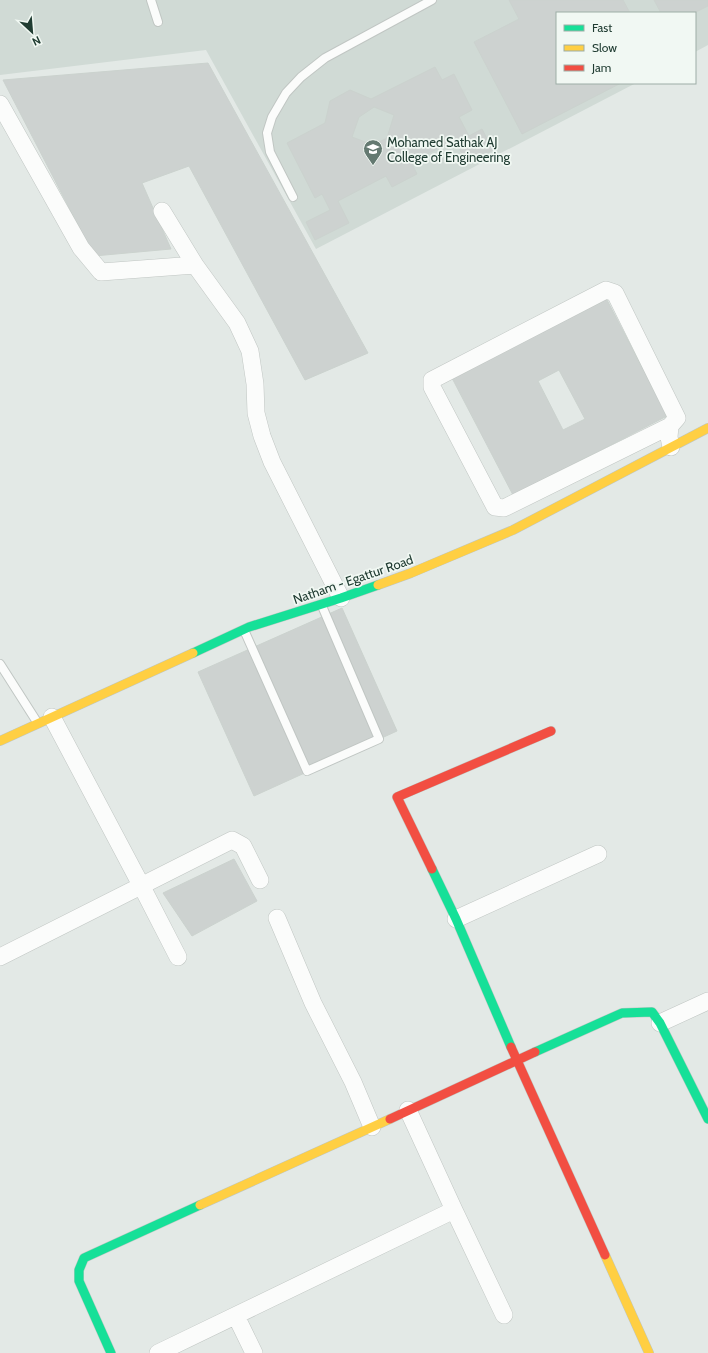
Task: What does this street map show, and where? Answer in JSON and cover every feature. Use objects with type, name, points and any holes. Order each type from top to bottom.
[{"type":"street","points":[[0,104],[81,248],[101,272],[195,265]]},
{"type":"street","points":[[162,211],[195,265],[237,323],[250,351],[256,413],[262,436],[272,462],[341,598]]},
{"type":"street","points":[[606,290],[615,293],[677,418],[670,426],[504,508],[495,507],[432,387],[432,380],[606,290]]},
{"type":"street","points":[[670,426],[669,437],[671,448]]},
{"type":"street","name":"Natham - Egattur Road","points":[[0,741],[244,629],[412,574],[513,530],[708,428]]},
{"type":"street","points":[[504,508],[513,530]]},
{"type":"street","points":[[45,720],[141,885],[178,958]]},
{"type":"street","points":[[551,731],[397,797],[456,919],[517,1060],[649,1353]]},
{"type":"street","points":[[0,957],[232,840],[243,846],[260,880]]},
{"type":"street","points":[[456,919],[598,854]]},
{"type":"street","points":[[277,918],[313,1003],[353,1082],[372,1127]]},
{"type":"street","points":[[660,1024],[708,1001]]},
{"type":"street","points":[[111,1353],[79,1281],[79,1270],[84,1258],[622,1013],[652,1012],[660,1024],[708,1119]]},
{"type":"street","points":[[408,1110],[504,1315]]},
{"type":"street","points":[[158,1353],[454,1210]]},
{"type":"street","points":[[236,1316],[254,1353]]},
{"type":"lane","points":[[151,0],[158,22]]},
{"type":"lane","points":[[293,197],[270,152],[267,133],[272,117],[286,93],[301,77],[326,58],[432,0]]},
{"type":"lane","points":[[244,629],[307,771],[379,739],[321,605]]},
{"type":"lane","points":[[0,664],[45,720]]},
{"type":"shaded area","name":"Mohamed Sathak AJ College of Engineering","points":[[0,0],[708,0],[708,45],[696,51],[696,12],[556,12],[556,84],[634,84],[316,249],[206,50],[0,75]]},
{"type":"building","points":[[509,0],[623,0],[629,12],[556,12],[556,84],[619,84],[522,134],[474,42],[519,19]]},
{"type":"building","points":[[654,0],[708,0],[708,6],[696,12],[660,12]]},
{"type":"building","points":[[208,63],[368,353],[305,380],[189,166],[142,183],[171,249],[94,256],[3,80]]},
{"type":"building","points":[[435,67],[442,80],[454,74],[472,110],[459,117],[469,136],[482,129],[493,150],[467,164],[455,140],[411,162],[417,174],[392,187],[386,176],[338,201],[349,223],[315,240],[306,222],[330,210],[322,194],[315,198],[287,143],[325,123],[330,101],[350,90],[371,99]],"holes":[[[374,107],[394,115],[387,138],[373,145],[352,137],[359,117]]]},
{"type":"building","points":[[606,298],[667,416],[513,495],[452,378]],"holes":[[[559,370],[585,419],[563,430],[538,381]]]},
{"type":"building","points":[[342,608],[397,731],[254,796],[198,672]]},
{"type":"building","points":[[234,859],[257,901],[192,936],[163,893]]},
{"type":"traffic: fast","points":[[193,653],[249,627],[378,585]]},
{"type":"traffic: fast","points":[[432,869],[456,919],[511,1047]]},
{"type":"traffic: fast","points":[[535,1052],[622,1013],[652,1012],[660,1023],[708,1119]]},
{"type":"traffic: fast","points":[[111,1353],[79,1281],[79,1270],[84,1258],[200,1205]]},
{"type":"traffic: slow","points":[[378,585],[411,573],[513,530],[708,428]]},
{"type":"traffic: slow","points":[[0,741],[193,653]]},
{"type":"traffic: slow","points":[[200,1205],[390,1119]]},
{"type":"traffic: slow","points":[[605,1255],[649,1353]]},
{"type":"traffic: jam","points":[[432,869],[397,797],[551,731]]},
{"type":"traffic: jam","points":[[511,1047],[605,1255]]},
{"type":"traffic: jam","points":[[390,1119],[535,1052]]},
{"type":"place","name":"Mohamed Sathak AJ College of Engineering","points":[[373,166]]}]
